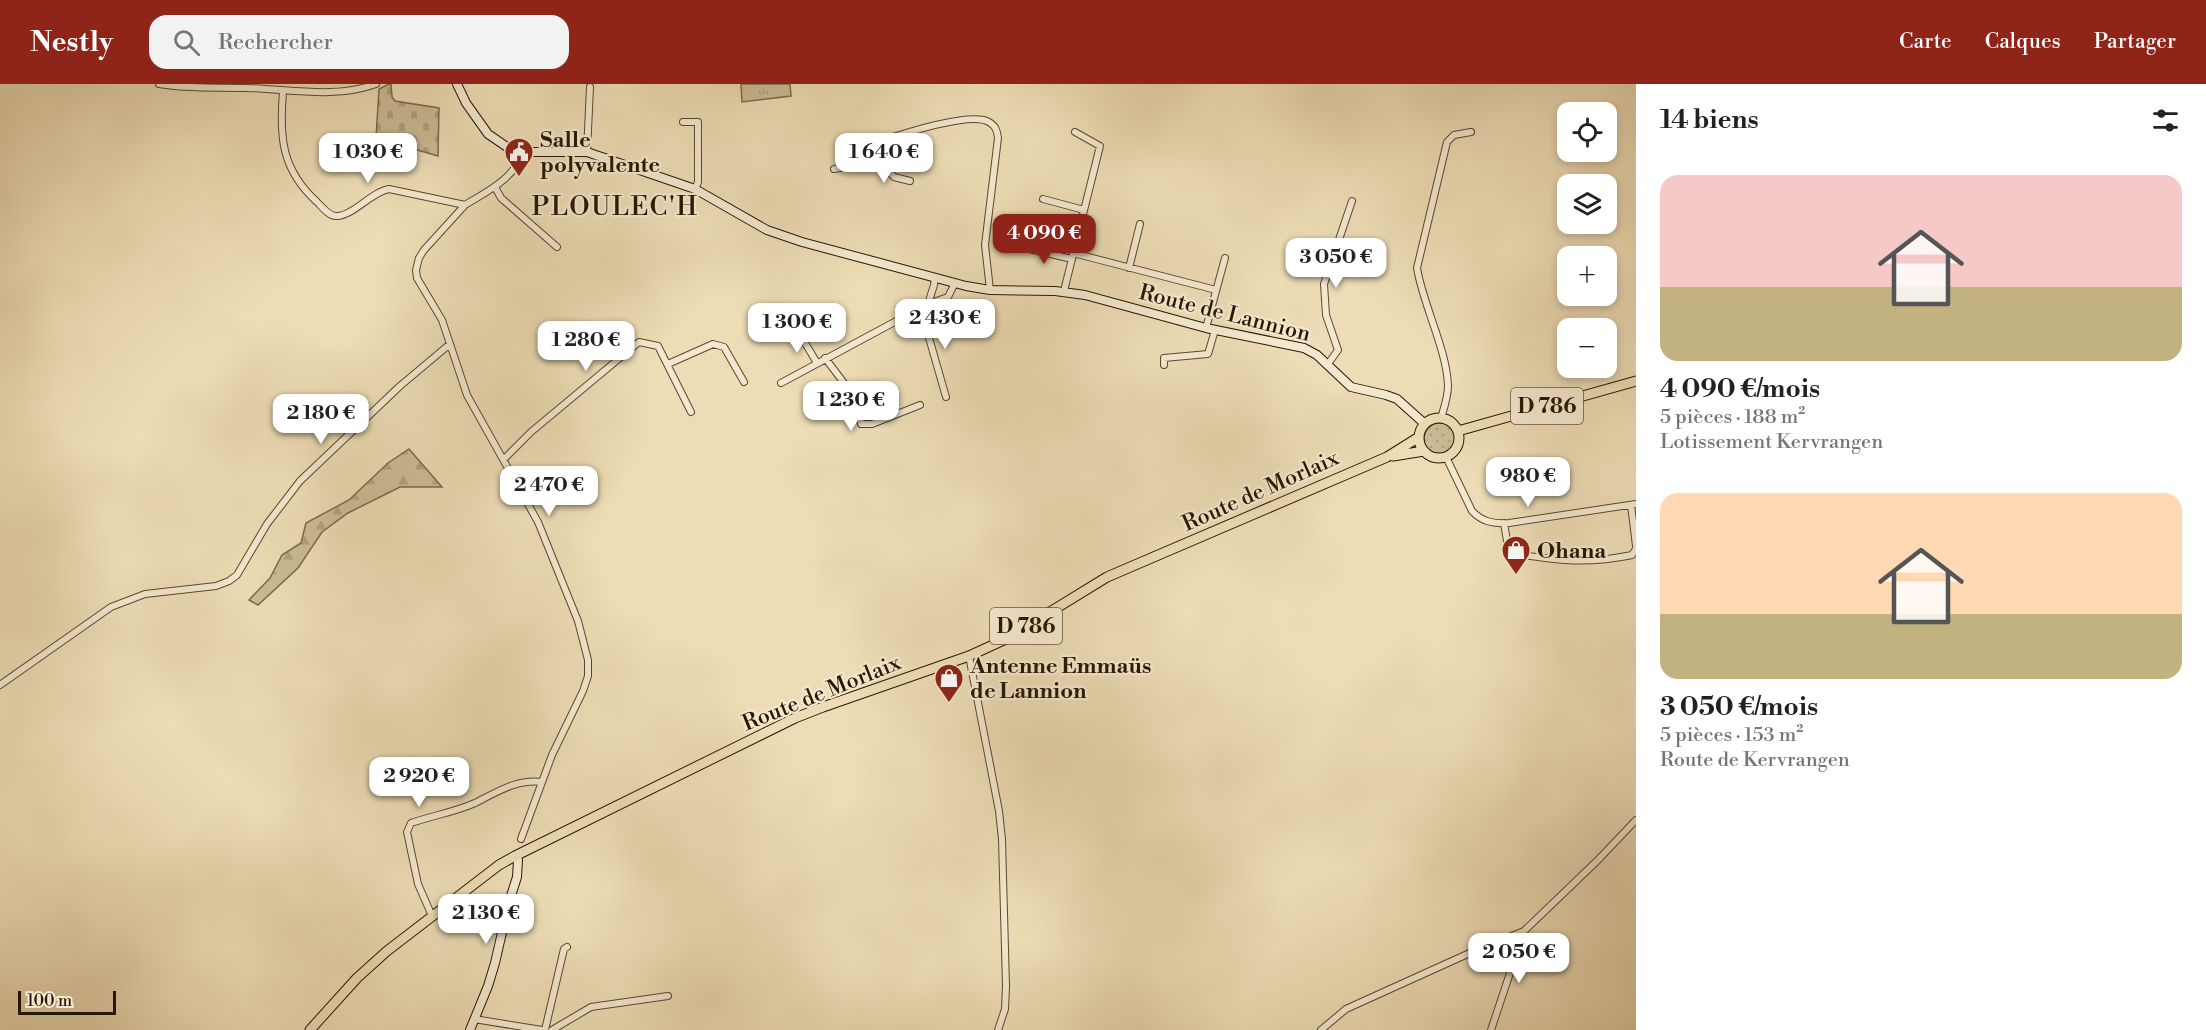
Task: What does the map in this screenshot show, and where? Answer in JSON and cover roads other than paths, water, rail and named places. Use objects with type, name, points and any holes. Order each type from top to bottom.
[{"type":"main road","name":"D 786","points":[[1458,431],[1636,381]]},
{"type":"main road","points":[[1441,418],[1454,425],[1458,431],[1458,446],[1446,457],[1434,458],[1424,451],[1419,437],[1425,424],[1441,418]]},
{"type":"main road","name":"Route de Morlaix","points":[[310,1030],[357,978],[432,916],[515,856],[795,718],[969,656],[1006,639],[1107,577],[1387,457],[1419,437]]},
{"type":"main road","name":"Route de Morlaix","points":[[1387,457],[1424,451]]},
{"type":"street","points":[[159,84],[207,88],[249,88],[283,92],[352,91],[376,84]]},
{"type":"street","points":[[457,84],[466,103],[488,134],[498,142],[522,152],[513,170],[495,187],[465,205],[424,250],[419,258],[417,278],[442,320],[467,395],[538,522],[578,621],[588,660],[588,676],[584,691],[552,755],[521,840]]},
{"type":"street","points":[[587,152],[590,134],[590,85]]},
{"type":"street","points":[[283,92],[280,122],[288,162],[294,177],[331,215],[338,216],[346,213],[381,190],[389,189],[465,205]]},
{"type":"street","points":[[863,164],[860,157],[861,149],[870,142],[878,142],[918,128],[977,119],[988,121],[997,129],[998,138],[985,245],[990,290]]},
{"type":"street","points":[[682,122],[698,122],[698,182],[695,189]]},
{"type":"street","points":[[1064,291],[1100,146],[1075,132]]},
{"type":"street","points":[[1441,418],[1448,385],[1445,366],[1420,286],[1417,268],[1447,142],[1454,135],[1472,132]]},
{"type":"street","points":[[834,169],[870,163],[876,158],[878,142]]},
{"type":"street","name":"Route de Lannion","points":[[522,152],[587,152],[695,189],[767,230],[842,255],[990,290],[1064,291],[1085,295],[1211,329],[1304,348],[1328,364],[1351,387],[1386,394],[1397,399],[1425,424]]},
{"type":"street","points":[[876,158],[894,177],[910,181]]},
{"type":"street","points":[[495,187],[501,198],[557,247]]},
{"type":"street","points":[[1043,199],[1084,210]]},
{"type":"street","points":[[1328,364],[1338,350],[1326,315],[1324,284],[1352,201]]},
{"type":"street","points":[[1129,268],[1140,224]]},
{"type":"street","points":[[1021,247],[1129,268],[1216,290]]},
{"type":"street","points":[[1164,365],[1164,358],[1209,354],[1216,290],[1225,258]]},
{"type":"street","points":[[928,304],[934,277]]},
{"type":"street","points":[[781,383],[825,358],[921,310],[928,304],[948,297],[955,283]]},
{"type":"street","points":[[921,310],[946,397]]},
{"type":"street","points":[[798,331],[817,363]]},
{"type":"street","points":[[504,459],[531,432],[639,342],[658,346],[691,412]]},
{"type":"street","points":[[3,683],[111,607],[145,594],[216,586],[237,575],[280,504],[300,481],[400,386],[450,344]]},
{"type":"street","points":[[668,364],[713,344],[724,347],[744,382]]},
{"type":"street","points":[[825,358],[857,400],[861,424],[872,424],[920,405]]},
{"type":"street","points":[[1446,457],[1472,511],[1478,518],[1488,522],[1504,523],[1634,504],[1636,547],[1632,555],[1602,561],[1567,562],[1509,554],[1504,523]]},
{"type":"street","points":[[969,656],[996,786],[1002,839],[1006,986],[1005,1008],[998,1030]]},
{"type":"street","points":[[432,916],[418,884],[406,832],[411,824],[474,804],[494,791],[513,784],[531,780],[542,782]]},
{"type":"street","points":[[1321,1030],[1346,1010],[1472,952],[1524,931],[1636,820]]},
{"type":"street","points":[[470,1030],[488,986],[517,877],[518,860],[515,856]]},
{"type":"street","points":[[1491,1030],[1524,931]]},
{"type":"street","points":[[474,1019],[518,1029],[543,1030],[564,949],[567,947]]},
{"type":"street","points":[[552,1030],[591,1007],[668,996]]},
{"type":"place","name":"Salle polyvalente","points":[[519,178]]},
{"type":"place","name":"Ohana","points":[[1516,576]]},
{"type":"place","name":"Antenne Emmaüs de Lannion","points":[[949,704]]},
{"type":"district","name":"PLOULEC'H","points":[[615,206]]}]
